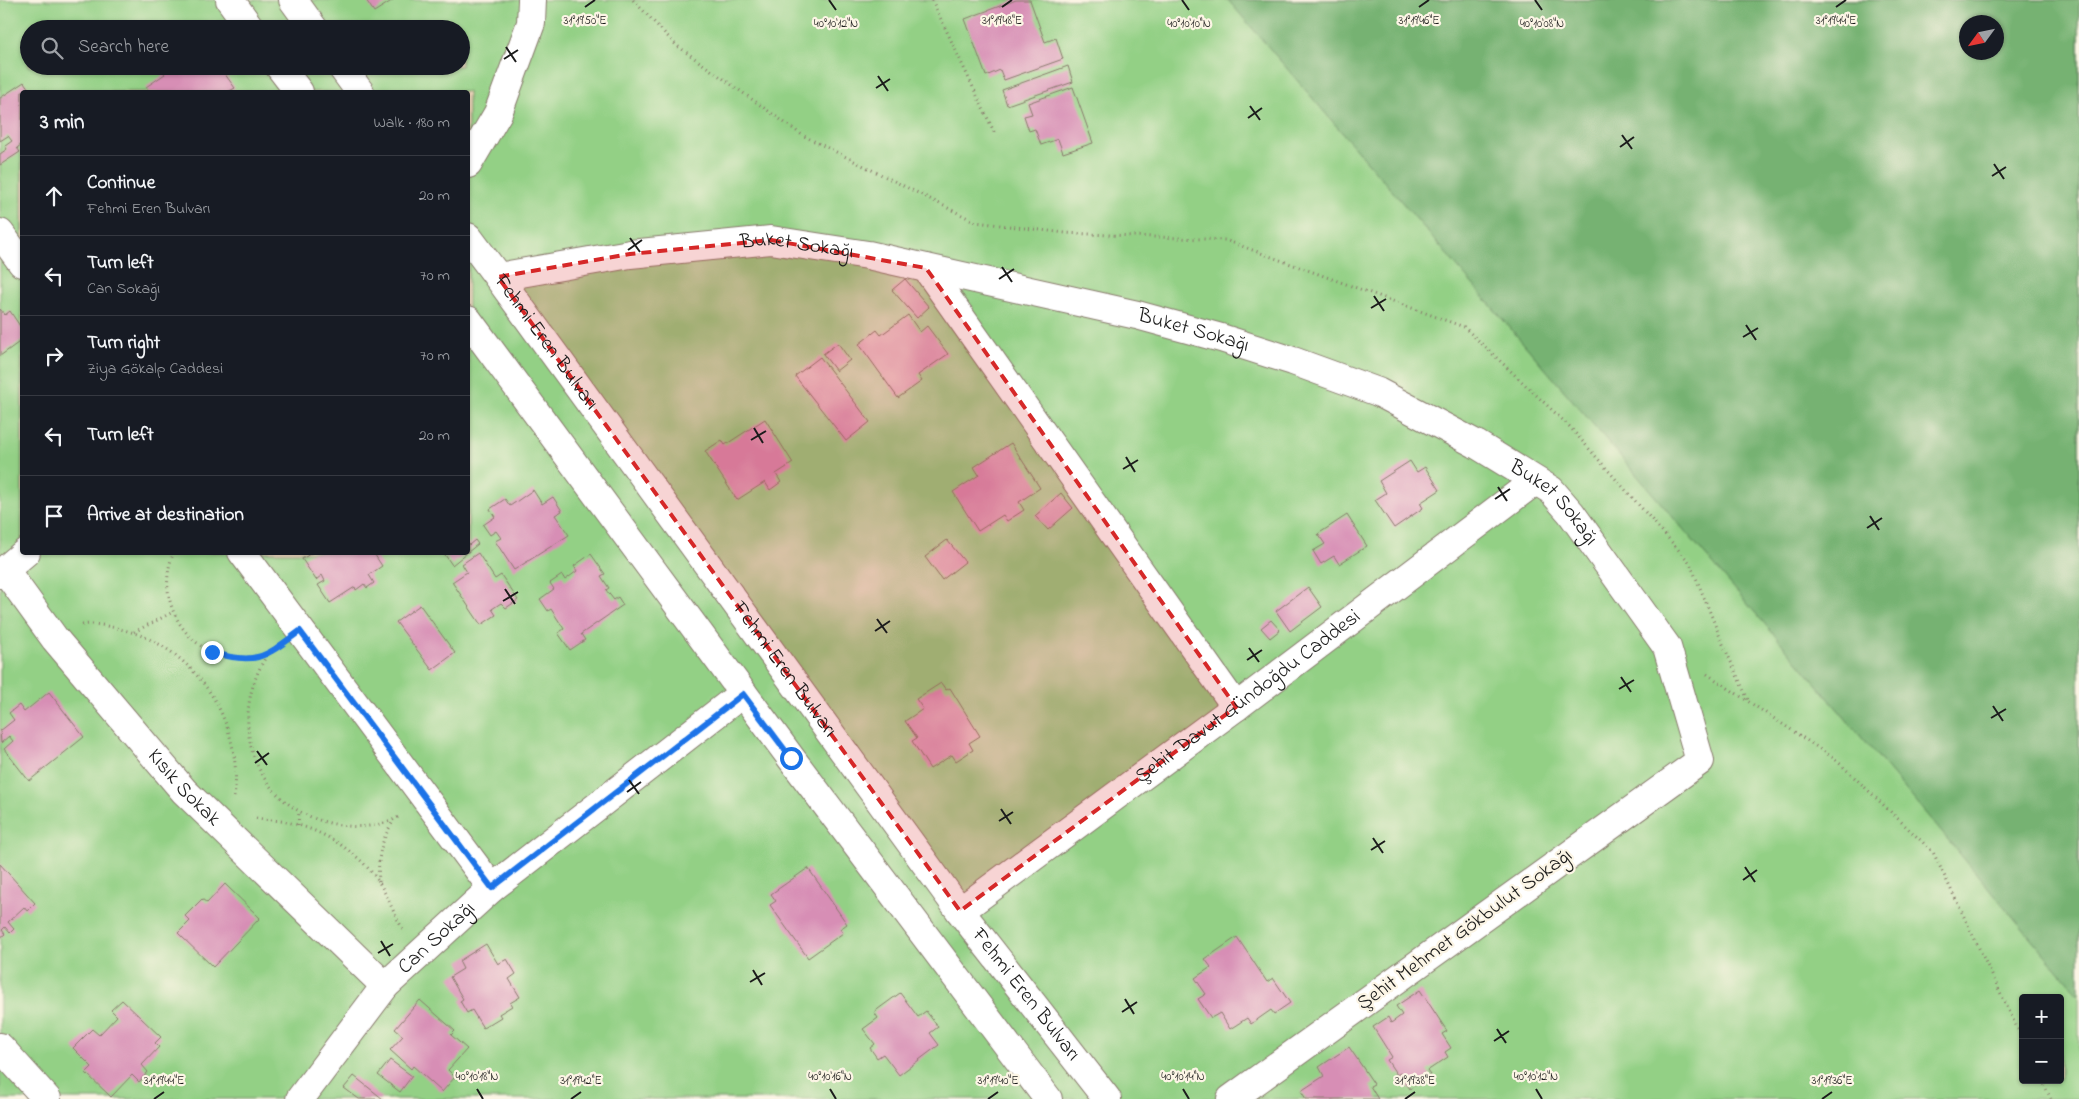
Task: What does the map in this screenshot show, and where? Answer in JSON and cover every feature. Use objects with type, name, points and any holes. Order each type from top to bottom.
[{"type":"street","points":[[230,0],[245,20]]},
{"type":"street","points":[[292,0],[307,20]]},
{"type":"street","points":[[470,161],[498,113],[531,23],[532,0]]},
{"type":"street","points":[[286,75],[297,90]]},
{"type":"street","points":[[348,75],[359,90]]},
{"type":"street","points":[[0,233],[20,260]]},
{"type":"street","name":"Buket Sokağı","points":[[498,277],[630,254],[771,240],[868,255],[1137,315],[1221,338],[1293,361],[1378,392],[1476,444],[1551,490],[1571,513],[1667,647],[1700,761]]},
{"type":"street","name":"Fehmi Eren Bulvarı","points":[[470,241],[960,911],[1107,1099]]},
{"type":"street","points":[[926,268],[1236,708]]},
{"type":"street","name":"Fehmi Eren Bulvarı","points":[[470,323],[743,694],[1048,1099]]},
{"type":"street","name":"Şehit Davut Gündoğdu Caddesi","points":[[960,911],[1236,708],[1535,481]]},
{"type":"street","points":[[3,572],[23,555]]},
{"type":"street","points":[[244,555],[492,888]]},
{"type":"street","name":"Kısık Sokak","points":[[3,572],[55,639],[184,791],[224,818],[384,986]]},
{"type":"street","name":"Can Sokağı","points":[[300,1099],[384,986],[492,888],[743,694]]},
{"type":"street","name":"Şehit Mehmet Gökbulut Sokağı","points":[[1231,1099],[1700,761]]},
{"type":"street","points":[[0,1047],[47,1099]]},
{"type":"path","points":[[633,0],[676,45],[802,135],[976,222],[1065,233],[1225,240],[1464,326],[1569,426],[1690,563],[1749,702]]},
{"type":"path","points":[[932,0],[995,134]]},
{"type":"path","points":[[173,555],[168,574],[168,593],[173,612],[182,629],[196,642],[212,652],[230,658],[249,659],[267,655],[300,631]]},
{"type":"path","points":[[133,632],[173,612]]},
{"type":"path","points":[[55,639],[84,624],[109,626],[133,632],[156,642],[177,656],[196,674],[211,694],[223,715],[231,739],[235,764],[235,788],[224,818],[298,825],[330,838],[350,852],[366,866],[379,882],[398,920],[419,955]]},
{"type":"path","points":[[1667,647],[1835,759],[1933,852],[2023,1039]]},
{"type":"path","points":[[267,655],[257,672],[247,710],[248,730],[251,750],[259,768],[283,800],[317,820],[336,825],[356,827],[394,820],[426,799]]},
{"type":"path","points":[[298,825],[299,811]]},
{"type":"path","points":[[379,882],[377,866],[379,851],[385,834],[394,820]]},
{"type":"path","points":[[2044,1084],[2051,1099]]},
{"type":"highlighted area","points":[[771,240],[926,268],[1236,707],[960,911],[498,277],[630,254]]},
{"type":"green space","points":[[0,0],[2079,0],[2079,1099],[0,1099]]},
{"type":"green space","points":[[1228,0],[2079,0],[2079,995],[1813,680]]},
{"type":"building","points":[[366,0],[393,0],[374,12]]},
{"type":"building","points":[[1016,0],[1030,0],[1045,42],[1056,38],[1063,59],[1004,80],[1000,70],[986,76],[965,19]]},
{"type":"building","points":[[1068,66],[1073,82],[1007,105],[1002,90]]},
{"type":"building","points":[[164,75],[226,75],[235,88],[232,90],[148,90],[146,87]]},
{"type":"building","points":[[24,82],[30,90],[20,90],[20,146],[17,148],[20,152],[0,165],[0,154],[7,149],[5,146],[12,141],[8,136],[0,141],[0,98]]},
{"type":"building","points":[[1073,87],[1093,143],[1063,153],[1058,139],[1041,145],[1035,129],[1029,131],[1024,116],[1032,114],[1028,103]]},
{"type":"building","points":[[905,279],[929,307],[917,318],[892,290]]},
{"type":"building","points":[[0,309],[5,315],[10,311],[20,326],[20,341],[0,356]]},
{"type":"building","points":[[908,315],[920,332],[927,326],[948,354],[918,375],[922,381],[898,398],[859,344],[877,330],[881,335]]},
{"type":"building","points":[[838,343],[850,360],[836,371],[823,354]]},
{"type":"building","points":[[820,357],[870,422],[846,441],[795,376]]},
{"type":"building","points":[[765,419],[793,463],[776,474],[781,482],[770,490],[765,482],[737,500],[705,451],[722,440],[725,445]]},
{"type":"building","points":[[1011,443],[1040,488],[1019,502],[1024,510],[1007,521],[1003,515],[978,531],[953,492],[979,475],[974,467]]},
{"type":"building","points":[[1410,461],[1417,472],[1425,467],[1440,490],[1420,503],[1423,508],[1394,528],[1375,500],[1386,493],[1379,481]]},
{"type":"building","points":[[533,490],[542,504],[553,497],[562,511],[555,515],[569,535],[514,570],[495,541],[501,538],[496,531],[490,535],[483,525],[495,517],[490,509],[505,499],[510,506]]},
{"type":"building","points":[[1061,493],[1073,508],[1048,530],[1035,516]]},
{"type":"building","points":[[1347,515],[1367,546],[1339,564],[1334,556],[1321,564],[1313,551],[1325,544],[1318,534]]},
{"type":"building","points":[[475,540],[478,544],[470,550],[470,544]]},
{"type":"building","points":[[947,540],[965,562],[942,580],[925,557]]},
{"type":"building","points":[[478,553],[495,579],[501,575],[518,600],[506,608],[501,603],[492,609],[496,615],[481,625],[452,582],[467,572],[462,564]]},
{"type":"building","points":[[591,554],[605,574],[601,576],[609,588],[606,590],[614,600],[618,597],[623,605],[581,634],[585,640],[570,650],[558,633],[564,629],[551,609],[548,611],[540,599],[554,589],[550,583],[562,575],[565,580],[577,571],[574,566]]},
{"type":"building","points":[[308,555],[375,555],[382,566],[369,575],[374,583],[367,588],[364,584],[356,590],[355,587],[330,603],[318,585],[325,581],[322,575],[316,580],[302,559]]},
{"type":"building","points":[[445,555],[464,555],[452,565]]},
{"type":"building","points":[[1308,587],[1322,607],[1290,631],[1276,611]]},
{"type":"building","points":[[420,605],[455,653],[432,670],[396,622]]},
{"type":"building","points":[[1271,620],[1280,630],[1270,638],[1261,628]]},
{"type":"building","points":[[941,683],[946,690],[950,688],[980,736],[969,743],[973,750],[956,761],[952,755],[930,769],[912,741],[917,738],[905,721],[923,709],[916,699]]},
{"type":"building","points":[[49,692],[84,737],[29,781],[4,749],[13,741],[9,736],[1,743],[0,731],[14,720],[9,713],[19,705],[24,712]]},
{"type":"building","points":[[0,864],[35,903],[27,911],[24,907],[8,922],[14,929],[10,933],[5,927],[2,930],[5,934],[0,938]]},
{"type":"building","points":[[808,868],[847,924],[840,929],[843,933],[808,958],[770,905],[776,901],[771,894]]},
{"type":"building","points":[[225,884],[260,918],[213,967],[178,933],[190,921],[185,916],[202,899],[207,903]]},
{"type":"building","points":[[1237,937],[1267,982],[1273,978],[1290,1003],[1274,1014],[1271,1010],[1251,1024],[1247,1018],[1230,1029],[1220,1013],[1211,1018],[1198,999],[1206,994],[1195,978],[1211,967],[1205,959]]},
{"type":"building","points":[[486,944],[498,964],[507,959],[516,974],[509,979],[520,997],[510,1003],[512,1006],[499,1014],[501,1017],[483,1028],[472,1010],[467,1013],[460,1001],[463,999],[450,977],[463,969],[459,961]]},
{"type":"building","points":[[1420,990],[1447,1031],[1442,1034],[1451,1048],[1445,1052],[1448,1057],[1427,1071],[1430,1075],[1410,1089],[1400,1073],[1397,1075],[1387,1060],[1392,1057],[1373,1027],[1388,1017],[1391,1023],[1402,1015],[1396,1006]]},
{"type":"building","points":[[900,993],[918,1017],[926,1011],[938,1027],[930,1033],[939,1045],[899,1075],[883,1054],[877,1058],[870,1048],[875,1044],[863,1029],[878,1018],[874,1012]]},
{"type":"building","points":[[122,1000],[161,1037],[155,1043],[159,1047],[142,1065],[148,1072],[139,1082],[132,1075],[111,1097],[86,1073],[92,1067],[73,1048],[92,1029],[99,1035],[117,1016],[111,1010]]},
{"type":"building","points":[[420,1000],[455,1031],[451,1035],[467,1049],[448,1070],[455,1077],[442,1092],[413,1066],[411,1069],[390,1050],[403,1036],[395,1029]]},
{"type":"building","points":[[1349,1047],[1374,1084],[1370,1086],[1378,1099],[1306,1099],[1301,1091],[1324,1076],[1319,1067]]},
{"type":"building","points":[[390,1060],[412,1076],[400,1092],[378,1075]]},
{"type":"building","points":[[354,1076],[383,1099],[359,1099],[344,1088]]},
{"type":"route","points":[[212,652],[230,658],[249,659],[267,655],[300,631],[492,888],[743,694],[791,758]]}]
